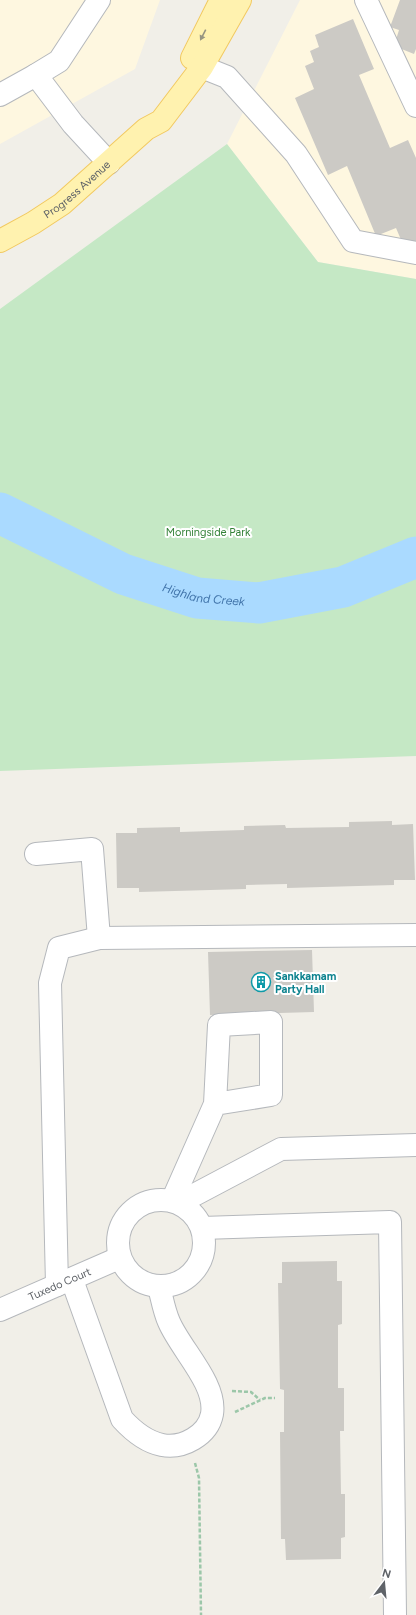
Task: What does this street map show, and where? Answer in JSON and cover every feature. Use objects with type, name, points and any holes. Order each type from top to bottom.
[{"type":"main road","name":"Progress Avenue","points":[[146,129],[151,113],[192,58],[221,0]]},
{"type":"main road","name":"Progress Avenue","points":[[0,241],[33,223],[62,204],[146,129],[161,121],[202,67],[240,0]]},
{"type":"street","points":[[0,95],[59,61],[99,0]]},
{"type":"street","points":[[366,0],[416,106]]},
{"type":"street","points":[[202,67],[227,76],[296,154],[352,241],[416,253]]},
{"type":"street","points":[[36,75],[73,124],[109,163]]},
{"type":"street","points":[[36,854],[92,849],[99,938]]},
{"type":"street","points":[[159,1287],[168,1321],[183,1349],[205,1382],[213,1404],[212,1415],[208,1426],[199,1435],[189,1441],[177,1445],[162,1445],[132,1430],[122,1419],[65,1283],[50,983],[59,948],[99,938],[416,935]]},
{"type":"street","points":[[176,1202],[215,1104]]},
{"type":"street","points":[[176,1202],[281,1149],[416,1145]]},
{"type":"street","points":[[163,1199],[176,1202],[193,1213],[202,1228],[205,1245],[201,1262],[190,1275],[176,1284],[159,1287],[142,1283],[128,1272],[119,1258],[117,1241],[121,1224],[131,1210],[146,1202],[163,1199]]},
{"type":"street","points":[[202,1228],[390,1222],[395,1615]]},
{"type":"street","name":"Tuxedo Court","points":[[0,1310],[65,1283],[119,1258]]},
{"type":"path","points":[[231,1391],[251,1392],[260,1400]]},
{"type":"path","points":[[234,1413],[260,1400],[275,1398]]},
{"type":"path","points":[[194,1456],[199,1478],[201,1615]]},
{"type":"shaded area","points":[[0,0],[160,0],[135,69],[0,144]]},
{"type":"shaded area","points":[[300,0],[416,0],[416,279],[318,262],[227,144]]},
{"type":"green space","name":"Morningside Park","points":[[227,144],[318,262],[416,279],[416,756],[0,771],[0,309]]},
{"type":"building","points":[[400,0],[416,0],[416,49],[414,54],[394,46],[399,30],[390,27]]},
{"type":"building","points":[[353,19],[374,69],[359,75],[390,148],[408,140],[416,158],[416,242],[402,242],[396,228],[376,236],[347,166],[328,175],[295,98],[314,89],[305,66],[314,62],[310,51],[319,47],[315,35]]},
{"type":"building","points":[[392,821],[392,825],[413,824],[415,880],[394,880],[394,885],[287,888],[287,884],[246,885],[246,889],[139,892],[139,888],[117,888],[116,833],[137,833],[137,828],[180,827],[180,832],[244,830],[244,826],[285,825],[286,828],[349,827],[349,822]]},
{"type":"building","name":"Sankkamam Party Hall","points":[[312,950],[314,1012],[210,1015],[208,952]]},
{"type":"building","points":[[337,1261],[337,1281],[342,1281],[342,1324],[338,1325],[338,1388],[344,1388],[344,1431],[340,1431],[341,1494],[345,1494],[345,1537],[341,1538],[341,1559],[286,1560],[285,1539],[281,1539],[280,1432],[284,1432],[284,1390],[280,1389],[278,1283],[282,1283],[282,1262]]},
{"type":"waterway","name":"Highland Creek","points":[[0,513],[123,574],[197,598],[259,603],[343,587],[416,557]]},
{"type":"place","name":"Sankkamam Party Hall","points":[[261,982]]}]
